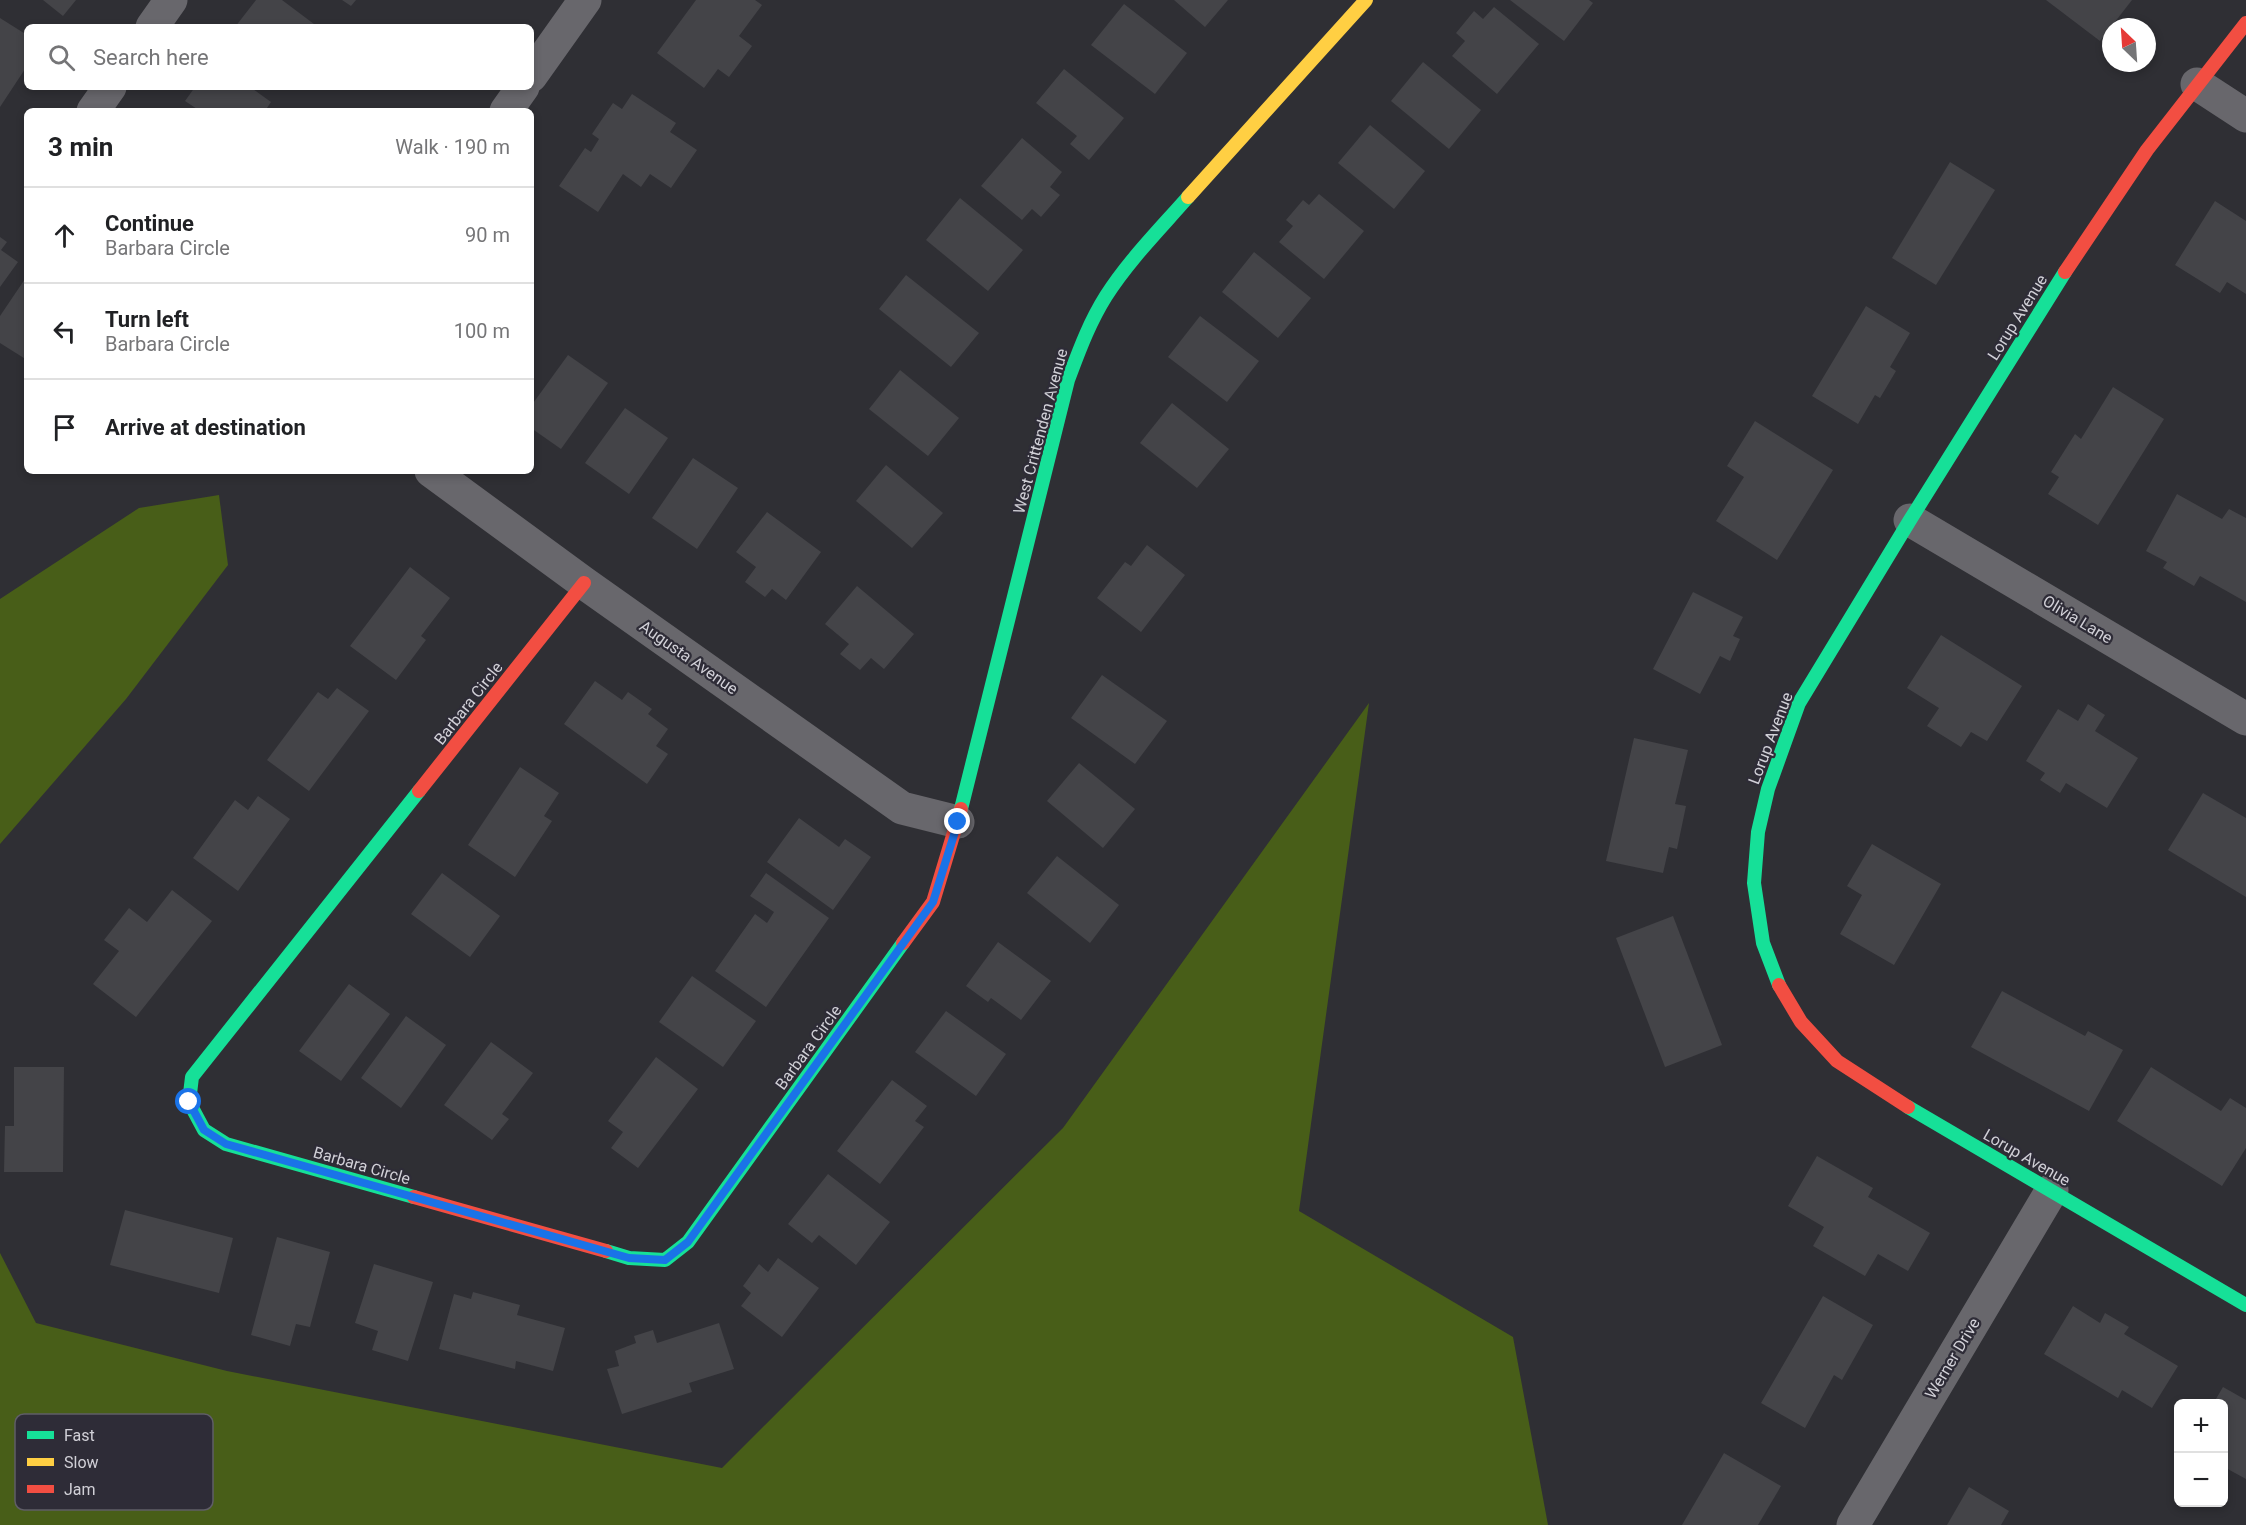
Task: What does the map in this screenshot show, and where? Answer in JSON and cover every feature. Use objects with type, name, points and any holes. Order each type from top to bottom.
[{"type":"street","points":[[154,24],[171,0]]},
{"type":"street","points":[[534,72],[585,0]]},
{"type":"street","name":"West Crittenden Avenue","points":[[958,822],[1068,380],[1086,333],[1106,296],[1133,259],[1366,0]]},
{"type":"street","name":"Lorup Avenue","points":[[2246,23],[2147,150],[2084,242],[1910,520],[1799,703],[1768,789],[1758,832],[1754,883],[1763,943],[1780,987],[1801,1022],[1837,1061],[1893,1098],[2246,1305]]},
{"type":"street","points":[[2197,84],[2246,116]]},
{"type":"street","points":[[95,108],[108,90]]},
{"type":"street","points":[[508,108],[521,90]]},
{"type":"street","name":"Augusta Avenue","points":[[435,474],[584,583],[902,808],[958,822]]},
{"type":"street","name":"Olivia Lane","points":[[1910,520],[2246,719]]},
{"type":"street","name":"Barbara Circle","points":[[584,583],[192,1077],[189,1102],[204,1130],[226,1144],[629,1258],[665,1260],[688,1242],[933,902],[958,822]]},
{"type":"street","name":"Werner Drive","points":[[1853,1525],[2052,1190]]},
{"type":"green space","points":[[219,495],[228,565],[126,699],[0,844],[0,599],[139,508]]},
{"type":"green space","points":[[1369,703],[1299,1211],[1513,1337],[1548,1525],[0,1525],[0,1253],[36,1323],[227,1371],[722,1468],[1063,1128]]},
{"type":"building","points":[[43,0],[76,0],[63,16]]},
{"type":"building","points":[[256,0],[282,0],[314,24],[237,24]]},
{"type":"building","points":[[342,0],[356,0],[351,6]]},
{"type":"building","points":[[696,0],[755,0],[762,5],[739,36],[752,46],[729,77],[718,69],[704,88],[657,53]]},
{"type":"building","points":[[1174,0],[1228,0],[1205,27]]},
{"type":"building","points":[[1510,0],[1589,0],[1593,3],[1564,41]]},
{"type":"building","points":[[2046,0],[2132,0],[2118,18],[2102,18],[2100,41]]},
{"type":"building","points":[[1124,4],[1187,53],[1155,94],[1091,45]]},
{"type":"building","points":[[1494,7],[1539,44],[1497,94],[1452,56],[1465,41],[1456,33],[1474,11],[1483,19]]},
{"type":"building","points":[[0,18],[24,33],[24,71],[0,107]]},
{"type":"building","points":[[1423,62],[1481,110],[1449,149],[1391,101]]},
{"type":"building","points":[[1064,69],[1124,118],[1089,160],[1070,144],[1077,136],[1036,103]]},
{"type":"building","points":[[193,90],[254,90],[271,102],[267,108],[196,108],[185,101]]},
{"type":"building","points":[[632,94],[676,123],[670,132],[697,150],[671,188],[650,174],[641,187],[623,174],[598,212],[559,186],[585,148],[591,152],[599,139],[592,134],[613,103],[622,109]]},
{"type":"building","points":[[1370,125],[1425,171],[1394,209],[1338,163]]},
{"type":"building","points":[[1022,138],[1062,172],[1050,187],[1060,195],[1041,217],[1032,209],[1022,220],[981,186]]},
{"type":"building","points":[[1950,162],[1995,190],[1936,285],[1892,258]]},
{"type":"building","points":[[1319,194],[1364,231],[1324,279],[1279,242],[1293,226],[1286,220],[1303,200],[1309,205]]},
{"type":"building","points":[[960,198],[1023,250],[988,291],[926,240]]},
{"type":"building","points":[[2215,201],[2246,221],[2246,294],[2227,282],[2220,293],[2175,265]]},
{"type":"building","points":[[0,237],[7,242],[1,250],[18,262],[0,287]]},
{"type":"building","points":[[1254,252],[1311,298],[1278,338],[1222,292]]},
{"type":"building","points":[[906,275],[979,333],[951,367],[879,309]]},
{"type":"building","points":[[24,280],[24,358],[0,343],[0,316]]},
{"type":"building","points":[[1866,306],[1910,333],[1890,367],[1896,371],[1880,398],[1875,395],[1858,424],[1812,396]]},
{"type":"building","points":[[1200,316],[1259,361],[1227,402],[1168,357]]},
{"type":"building","points":[[568,355],[608,383],[561,449],[534,430],[534,402]]},
{"type":"building","points":[[900,370],[959,418],[928,456],[869,409]]},
{"type":"building","points":[[2113,387],[2164,419],[2098,525],[2048,494],[2059,477],[2051,472],[2075,434],[2081,439]]},
{"type":"building","points":[[1172,403],[1229,449],[1197,488],[1140,443]]},
{"type":"building","points":[[625,408],[668,438],[629,494],[585,463]]},
{"type":"building","points":[[1755,421],[1833,470],[1777,560],[1716,521],[1744,477],[1727,466]]},
{"type":"building","points":[[693,458],[738,488],[697,549],[652,518]]},
{"type":"building","points":[[886,465],[943,513],[912,548],[856,501]]},
{"type":"building","points":[[2177,494],[2222,519],[2229,509],[2246,518],[2246,602],[2200,576],[2194,586],[2163,568],[2167,562],[2146,551]]},
{"type":"building","points":[[767,512],[821,552],[786,600],[772,589],[765,597],[745,582],[756,567],[736,552]]},
{"type":"building","points":[[1147,545],[1185,575],[1141,632],[1097,598],[1125,562],[1131,566]]},
{"type":"building","points":[[410,567],[450,598],[421,636],[426,640],[396,680],[350,646]]},
{"type":"building","points":[[857,586],[914,634],[884,669],[871,658],[860,670],[840,654],[849,644],[825,624]]},
{"type":"building","points":[[1693,592],[1743,617],[1733,636],[1740,639],[1730,661],[1720,656],[1700,694],[1653,669]]},
{"type":"building","points":[[1941,635],[2022,686],[1987,741],[1971,732],[1961,747],[1927,726],[1939,708],[1907,688]]},
{"type":"building","points":[[1102,675],[1167,721],[1135,764],[1071,718]]},
{"type":"building","points":[[595,681],[622,700],[628,692],[652,709],[648,714],[668,729],[656,746],[668,754],[647,784],[564,724]]},
{"type":"building","points":[[337,688],[369,711],[309,791],[267,760],[318,692],[328,699]]},
{"type":"building","points":[[2088,704],[2105,715],[2095,731],[2138,758],[2107,808],[2066,783],[2060,793],[2040,780],[2045,773],[2026,761],[2058,709],[2078,721]]},
{"type":"building","points":[[1634,738],[1688,750],[1675,804],[1686,806],[1677,849],[1669,847],[1663,873],[1606,861]]},
{"type":"building","points":[[1079,763],[1135,809],[1103,848],[1047,801]]},
{"type":"building","points":[[520,767],[559,793],[544,816],[552,821],[515,877],[468,845]]},
{"type":"building","points":[[2203,793],[2246,818],[2246,897],[2168,850]]},
{"type":"building","points":[[258,796],[290,819],[238,891],[193,858],[235,800],[248,810]]},
{"type":"building","points":[[799,818],[839,847],[845,839],[871,857],[833,910],[767,862]]},
{"type":"building","points":[[1872,844],[1941,884],[1894,965],[1840,934],[1862,895],[1847,886]]},
{"type":"building","points":[[1057,856],[1119,905],[1090,943],[1027,893]]},
{"type":"building","points":[[442,873],[500,916],[470,957],[411,914]]},
{"type":"building","points":[[766,873],[829,918],[766,1007],[715,971],[755,914],[767,923],[774,912],[750,896]]},
{"type":"building","points":[[172,890],[212,921],[136,1017],[93,984],[119,951],[104,940],[129,908],[147,922]]},
{"type":"building","points":[[1673,916],[1722,1045],[1665,1067],[1616,938]]},
{"type":"building","points":[[998,942],[1051,981],[1021,1020],[991,998],[988,1002],[966,986]]},
{"type":"building","points":[[692,976],[756,1021],[723,1067],[659,1022]]},
{"type":"building","points":[[349,984],[390,1014],[341,1081],[299,1051]]},
{"type":"building","points":[[2002,991],[2085,1036],[2088,1031],[2123,1050],[2089,1111],[1971,1047]]},
{"type":"building","points":[[946,1011],[1006,1054],[976,1096],[915,1052]]},
{"type":"building","points":[[406,1016],[446,1045],[401,1108],[361,1078]]},
{"type":"building","points":[[491,1042],[533,1073],[502,1114],[509,1119],[492,1140],[444,1105]]},
{"type":"building","points":[[656,1057],[698,1089],[638,1168],[611,1148],[623,1132],[608,1121]]},
{"type":"building","points":[[14,1067],[64,1067],[63,1172],[4,1172],[5,1126],[14,1126]]},
{"type":"building","points":[[2151,1067],[2221,1111],[2230,1098],[2246,1108],[2246,1148],[2222,1186],[2117,1121]]},
{"type":"building","points":[[892,1080],[927,1106],[915,1121],[924,1127],[880,1184],[837,1151]]},
{"type":"building","points":[[1817,1156],[1873,1188],[1868,1197],[1930,1233],[1908,1271],[1878,1254],[1865,1276],[1813,1246],[1824,1227],[1788,1206]]},
{"type":"building","points":[[828,1174],[890,1222],[856,1265],[819,1235],[812,1243],[788,1224]]},
{"type":"building","points":[[125,1210],[233,1238],[219,1293],[110,1265]]},
{"type":"building","points":[[277,1237],[330,1252],[310,1327],[296,1324],[290,1346],[251,1335]]},
{"type":"building","points":[[778,1258],[819,1288],[782,1337],[741,1306],[751,1293],[743,1286],[759,1264],[768,1272]]},
{"type":"building","points":[[374,1264],[433,1282],[408,1361],[372,1350],[378,1331],[355,1323]]},
{"type":"building","points":[[473,1292],[520,1305],[517,1315],[565,1328],[553,1371],[516,1361],[515,1369],[439,1349],[454,1294],[471,1299]]},
{"type":"building","points":[[1823,1296],[1873,1325],[1842,1380],[1834,1375],[1805,1428],[1761,1403]]},
{"type":"building","points":[[2073,1306],[2100,1323],[2105,1313],[2129,1327],[2124,1334],[2178,1366],[2152,1408],[2122,1390],[2118,1398],[2044,1354]]},
{"type":"building","points":[[719,1323],[734,1369],[689,1383],[692,1392],[622,1414],[607,1369],[619,1366],[615,1351],[636,1343],[634,1336],[653,1330],[657,1343]]},
{"type":"building","points":[[2223,1387],[2246,1400],[2246,1479],[2228,1469],[2228,1399],[2216,1399]]},
{"type":"building","points":[[1724,1453],[1781,1486],[1758,1525],[1682,1525]]},
{"type":"building","points":[[1969,1487],[2009,1511],[2001,1525],[1947,1525]]},
{"type":"traffic: fast","points":[[961,809],[1068,380],[1089,327],[1106,296],[1135,257],[1188,197]]},
{"type":"traffic: fast","points":[[1779,985],[1763,943],[1754,883],[1758,832],[1768,789],[1799,703],[2065,272]]},
{"type":"traffic: fast","points":[[414,1197],[226,1144],[204,1130],[189,1102],[192,1077],[419,791]]},
{"type":"traffic: fast","points":[[606,1251],[629,1258],[665,1260],[688,1242],[903,943]]},
{"type":"traffic: fast","points":[[1908,1107],[2246,1305]]},
{"type":"traffic: slow","points":[[1188,197],[1366,0]]},
{"type":"traffic: jam","points":[[2065,272],[2147,150],[2246,23]]},
{"type":"traffic: jam","points":[[419,791],[584,583]]},
{"type":"traffic: jam","points":[[903,943],[933,902],[961,809]]},
{"type":"traffic: jam","points":[[1779,985],[1801,1022],[1837,1061],[1908,1107]]},
{"type":"traffic: jam","points":[[414,1197],[606,1251]]},
{"type":"route","points":[[189,1102],[204,1130],[226,1144],[629,1258],[665,1260],[688,1242],[933,902],[958,822]]}]
